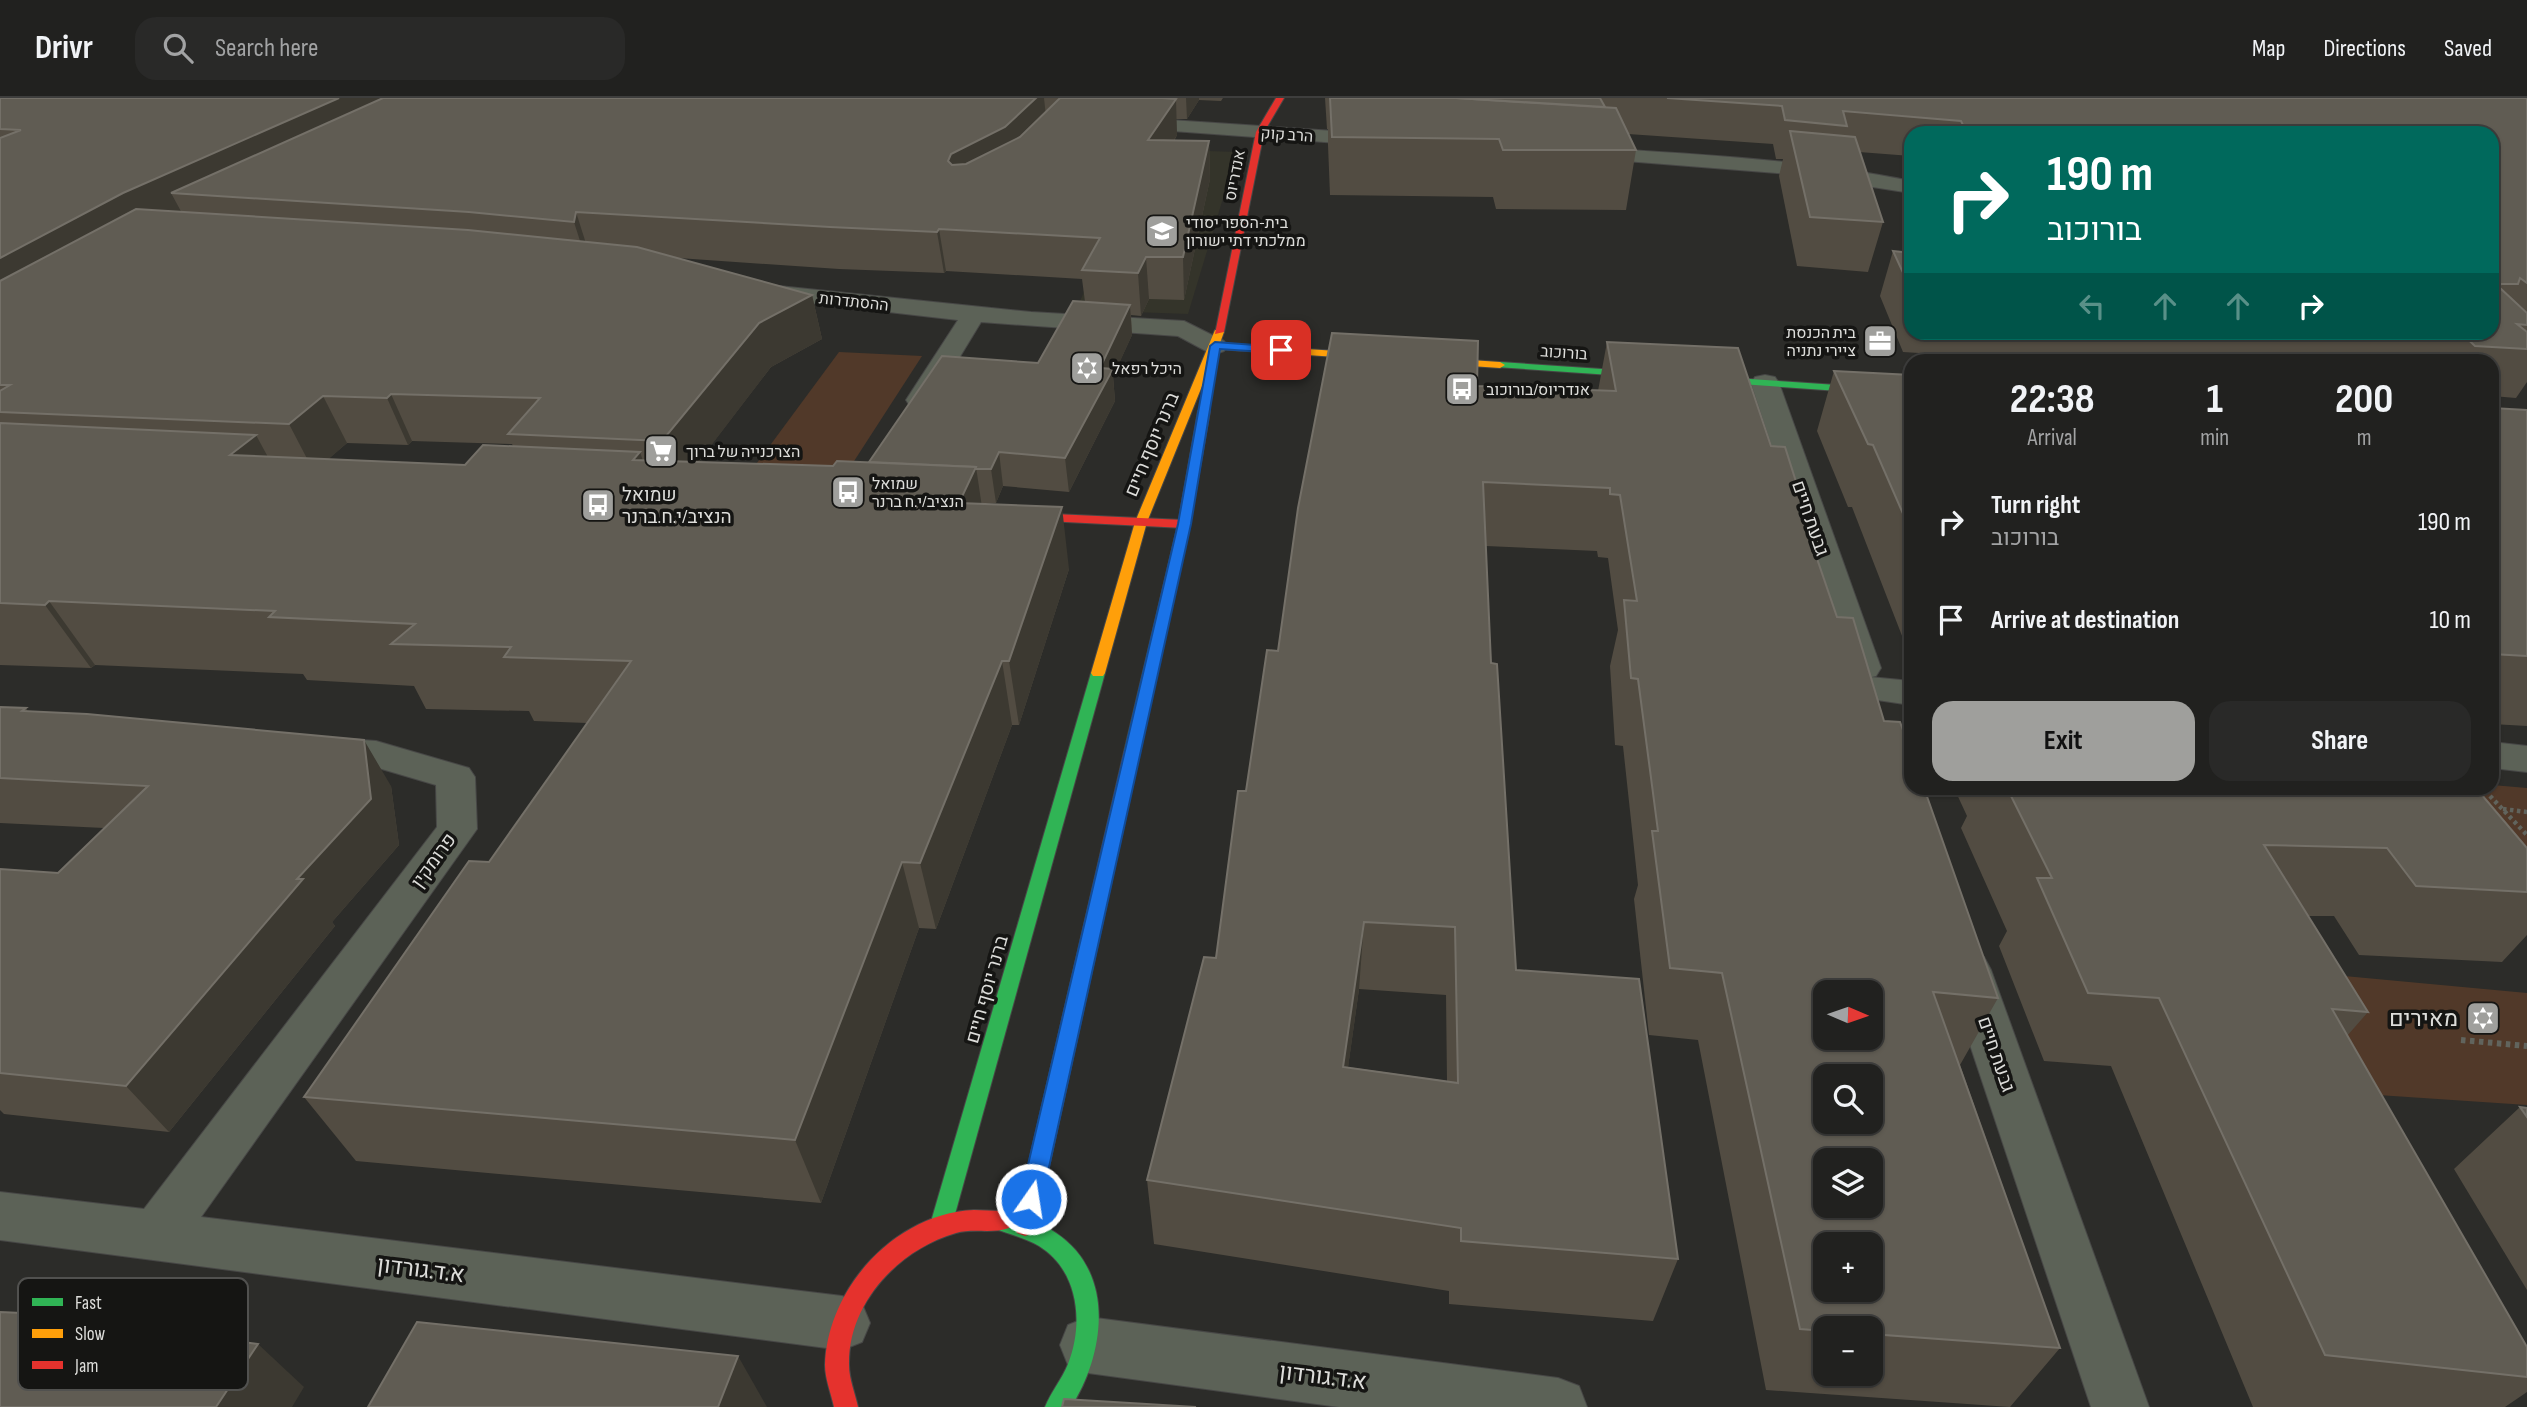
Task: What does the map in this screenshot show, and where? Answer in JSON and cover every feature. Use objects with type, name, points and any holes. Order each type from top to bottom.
[{"type":"street","name":"אנדריוס","points":[[1215,346],[1225,313],[1260,132],[1280,98]]},
{"type":"street","name":"הרב קוק","points":[[1107,122],[1394,141]]},
{"type":"street","points":[[1569,152],[1802,169],[1866,177],[1904,185]]},
{"type":"street","name":"ההסתדרות","points":[[742,289],[1031,320],[1184,329],[1215,346]]},
{"type":"street","points":[[1225,313],[1247,330],[1303,352]]},
{"type":"street","points":[[909,417],[974,314]]},
{"type":"street","name":"בורוכוב","points":[[1215,346],[1904,393]]},
{"type":"street","name":"ברנר יוסף חיים","points":[[941,1225],[1141,522],[1215,346]]},
{"type":"street","name":"ברנר יוסף חיים","points":[[1025,1226],[1184,524],[1215,346]]},
{"type":"street","name":"גבעת חיים","points":[[1765,383],[1883,728]]},
{"type":"street","points":[[1003,515],[1184,524]]},
{"type":"street","points":[[1870,689],[1904,692]]},
{"type":"street","name":"פרומקין","points":[[156,1236],[457,829],[455,777],[376,754],[278,748]]},
{"type":"street","points":[[2499,756],[2527,758]]},
{"type":"street","name":"גבעת חיים","points":[[1956,937],[2120,1407]]},
{"type":"street","name":"א.ד.גורדון","points":[[0,1216],[842,1322]]},
{"type":"street","points":[[846,1407],[838,1389],[836,1355],[842,1322],[858,1290],[881,1262],[909,1241],[941,1225],[970,1219],[998,1220],[1025,1226],[1055,1244],[1077,1271],[1088,1306],[1088,1345],[1072,1389],[1057,1407]]},
{"type":"street","name":"א.ד.גורדון","points":[[1088,1345],[1558,1407]]},
{"type":"path","points":[[2489,795],[2527,835]]},
{"type":"path","points":[[2502,809],[2527,811]]},
{"type":"path","points":[[2460,1040],[2527,1046]]},
{"type":"shaded area","name":"בית-הספר יסודי ממלכתי דתי ישורון","points":[[1147,149],[1237,152],[1188,314],[1076,310]]},
{"type":"shaded area","points":[[839,352],[922,356],[847,472],[754,467]]},
{"type":"shaded area","points":[[2499,786],[2527,788],[2527,929],[2434,795],[2499,795]]},
{"type":"shaded area","points":[[2312,973],[2527,993],[2527,1105],[2378,1095]]},
{"type":"building","points":[[0,98],[339,98],[123,193],[0,258],[0,138],[21,130],[0,129]]},
{"type":"building","points":[[383,98],[1036,98],[1005,127],[951,154],[948,161],[952,165],[966,164],[1020,137],[1060,98],[1162,98],[1176,99],[1148,140],[1209,141],[1183,257],[1146,257],[1138,273],[1082,270],[1100,238],[939,229],[937,232],[830,227],[576,212],[574,222],[469,212],[171,193]]},
{"type":"building","points":[[1330,98],[1456,98],[1616,108],[1636,150],[1503,150],[1499,139],[1332,137]]},
{"type":"building","points":[[1456,98],[1600,98],[1605,107]]},
{"type":"building","points":[[1667,98],[2527,98],[2527,283],[2520,278],[2518,284],[2501,284],[2499,287],[2499,126],[1964,126],[1961,121],[1843,111],[1847,126],[1785,120],[1782,106]]},
{"type":"building","points":[[1790,131],[1855,137],[1883,222],[1810,217]]},
{"type":"building","points":[[136,209],[468,230],[637,247],[812,295],[759,323],[662,441],[508,434],[540,398],[391,394],[387,398],[323,396],[289,424],[0,412],[0,391],[10,385],[0,385],[0,281]]},
{"type":"building","points":[[1893,251],[1904,252],[1904,275]]},
{"type":"building","points":[[2499,287],[2527,313],[2527,325],[2517,324],[2527,332],[2527,349],[2475,346],[2469,340],[2499,340]]},
{"type":"building","points":[[1073,301],[1130,305],[1100,368],[1113,369],[1065,458],[999,452],[991,469],[869,462],[942,356],[1038,363]]},
{"type":"building","points":[[1332,333],[1478,341],[1477,386],[1616,391],[1607,342],[1738,348],[1771,446],[1785,447],[1804,507],[1799,506],[1837,617],[1853,618],[1884,721],[1900,722],[1904,733],[1904,795],[1926,795],[1998,998],[1933,992],[2060,1348],[1883,1335],[1883,1316],[1813,1316],[1813,1330],[1800,1329],[1722,973],[1670,968],[1652,831],[1658,831],[1638,679],[1631,678],[1624,600],[1637,601],[1620,495],[1610,494],[1610,488],[1483,482],[1491,663],[1497,664],[1516,970],[1639,979],[1678,1259],[1461,1241],[1461,1228],[1147,1180],[1204,957],[1216,958],[1238,791],[1246,791],[1267,650],[1278,651],[1298,508]],"holes":[[[1364,922],[1455,927],[1458,1083],[1343,1067]]]},
{"type":"building","points":[[1834,371],[1904,375],[1904,516],[1873,445],[1868,444]]},
{"type":"building","points":[[2499,408],[2527,410],[2527,656],[2499,654]]},
{"type":"building","points":[[0,423],[256,435],[230,455],[465,465],[483,445],[640,452],[633,460],[833,466],[837,461],[976,467],[959,503],[1062,507],[1009,661],[1002,661],[920,863],[902,862],[795,1140],[304,1097],[469,861],[489,862],[631,661],[504,657],[511,647],[391,644],[415,624],[269,617],[275,611],[49,601],[45,605],[0,603]]},
{"type":"building","points":[[0,707],[364,740],[371,799],[297,879],[303,879],[126,1086],[0,1073],[0,869],[58,873],[148,786],[0,778]]},
{"type":"building","points":[[2010,795],[2482,795],[2527,848],[2527,892],[2416,886],[2387,848],[2264,845],[2368,1012],[2332,1009],[2527,1347],[2527,1377],[2325,1355],[2159,998],[2088,993],[2037,878],[2052,878]]},
{"type":"building","points":[[2520,1107],[2527,1108],[2527,1117]]},
{"type":"building","points":[[0,1312],[18,1313],[18,1390],[227,1390],[216,1407],[0,1407]]},
{"type":"building","points":[[417,1322],[738,1356],[718,1407],[368,1407]]},
{"type":"building","points":[[248,1343],[258,1344],[248,1359]]},
{"type":"building","points":[[1064,1399],[1196,1407],[1062,1407]]},
{"type":"traffic: fast","points":[[1500,365],[1904,393]]},
{"type":"traffic: fast","points":[[1132,752],[1184,524],[1204,411]]},
{"type":"traffic: fast","points":[[941,1225],[1098,673]]},
{"type":"traffic: fast","points":[[1001,1221],[1051,1242],[1069,1259],[1081,1278],[1087,1300],[1086,1345],[1079,1367],[1057,1407]]},
{"type":"traffic: slow","points":[[1098,673],[1141,522],[1219,332]]},
{"type":"traffic: slow","points":[[1215,346],[1500,365]]},
{"type":"traffic: jam","points":[[1219,332],[1260,132],[1280,98]]},
{"type":"traffic: jam","points":[[1013,516],[1184,524]]},
{"type":"traffic: jam","points":[[1025,1226],[1132,752]]},
{"type":"traffic: jam","points":[[846,1407],[837,1369],[840,1339],[847,1315],[858,1293],[873,1273],[912,1241],[934,1230],[963,1221],[1001,1221]]},
{"type":"place","name":"בית-הספר יסודי ממלכתי דתי ישורון","points":[[1162,231]]},
{"type":"place","name":"בית הכנסת ציירי נתניה","points":[[1880,341]]},
{"type":"place","name":"היכל רפאל","points":[[1087,368]]},
{"type":"place","name":"אנדריוס/בורוכוב","points":[[1462,389]]},
{"type":"place","name":"הצרכנייה של ברוך","points":[[661,451]]},
{"type":"place","name":"שמואל הנציב/י.ח ברנר","points":[[848,492]]},
{"type":"place","name":"שמואל הנציב/י.ח.ברנר","points":[[598,505]]},
{"type":"place","name":"מאירים","points":[[2483,1018]]},
{"type":"route","points":[[1031,1199],[1184,524],[1215,346],[1281,350]]}]
